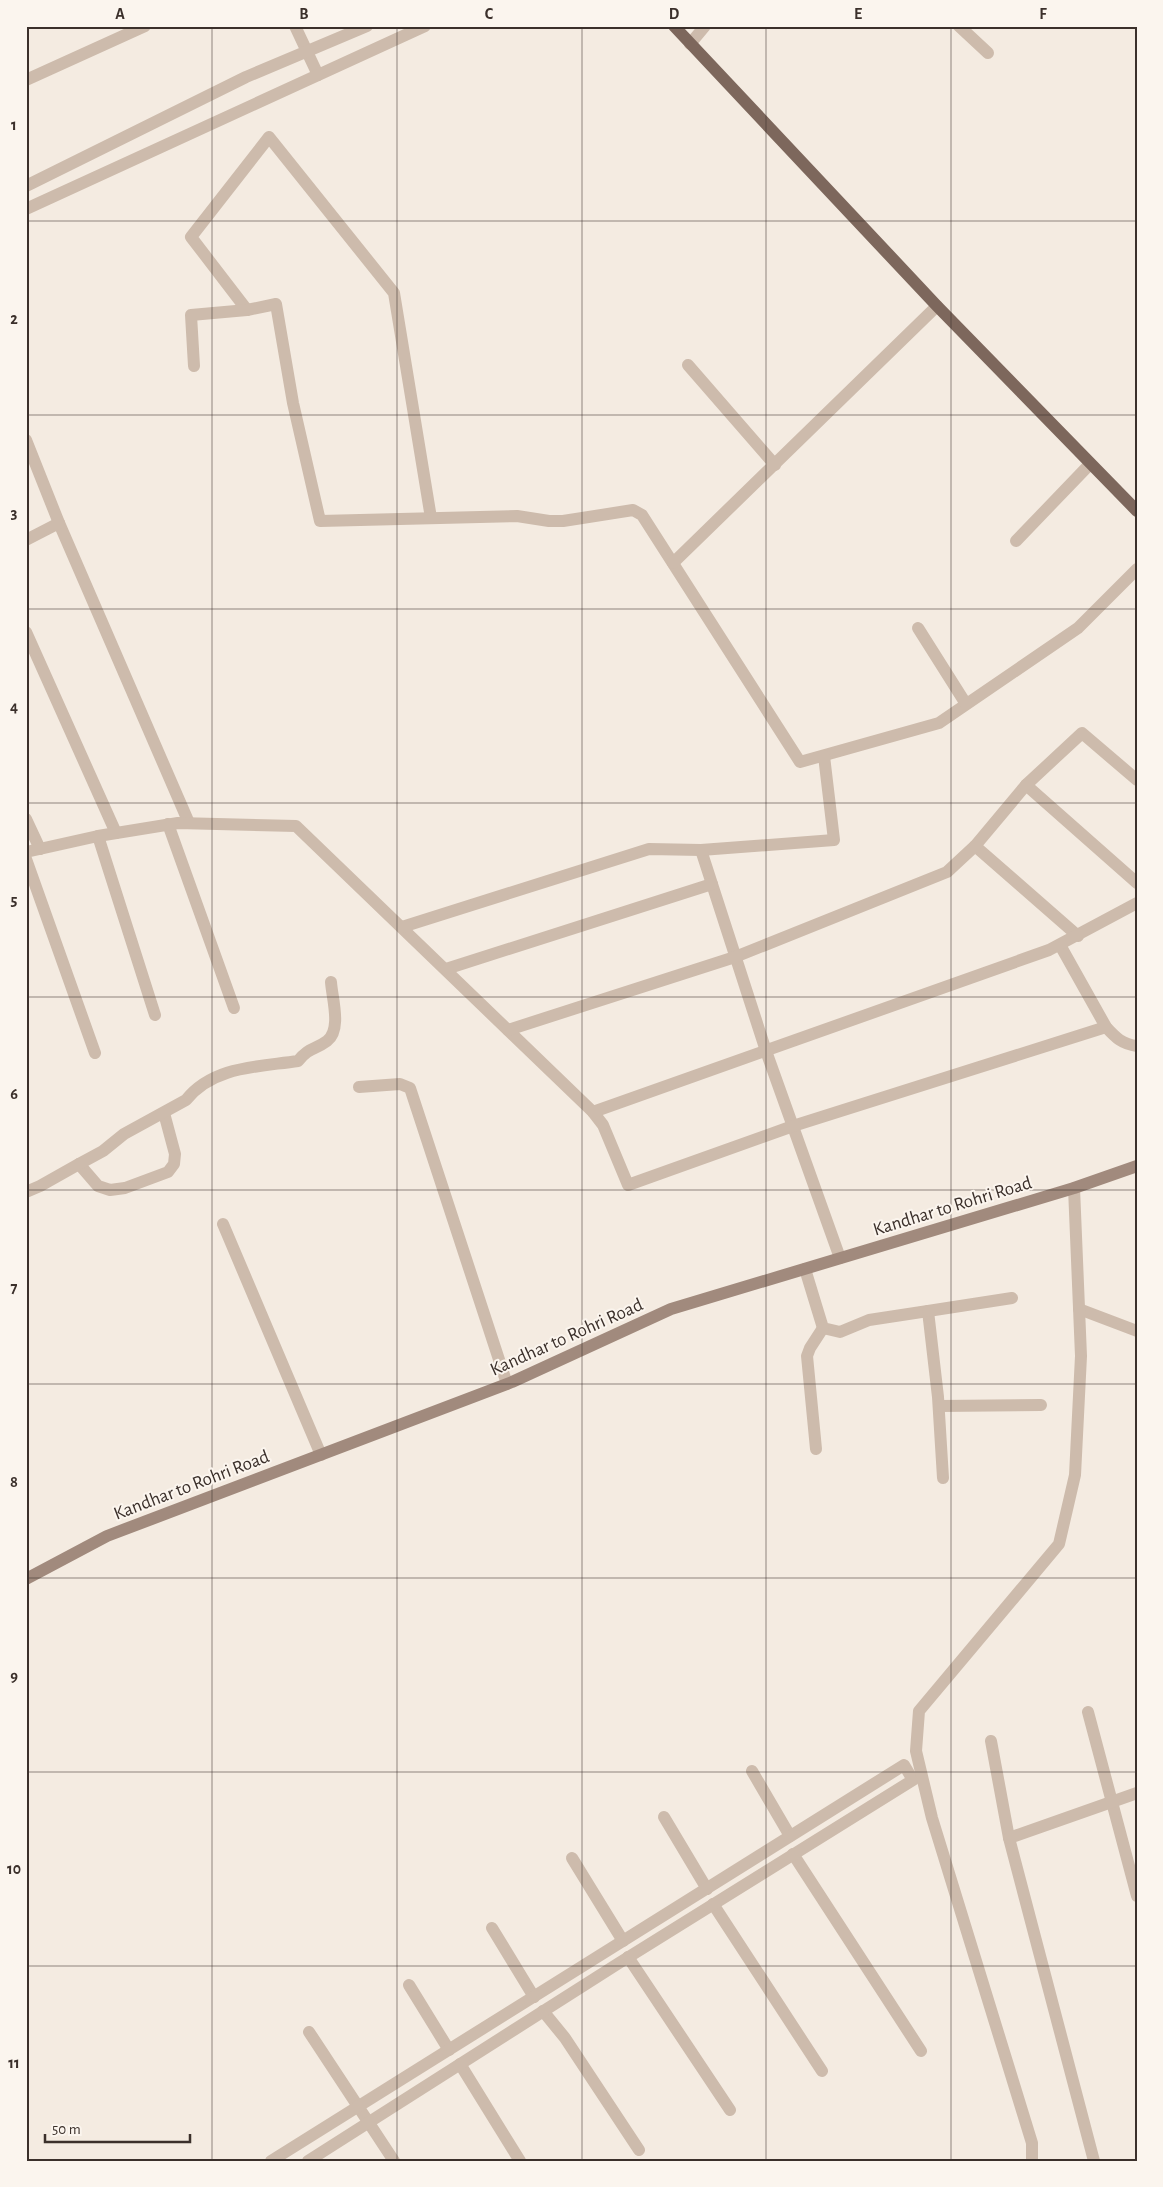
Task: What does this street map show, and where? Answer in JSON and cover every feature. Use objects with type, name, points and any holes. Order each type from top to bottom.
[{"type":"main road","points":[[674,26],[938,306],[1137,511]]},
{"type":"street","points":[[26,80],[145,26]]},
{"type":"street","points":[[295,26],[318,75]]},
{"type":"street","points":[[26,186],[246,78],[367,26]]},
{"type":"street","points":[[26,209],[425,26]]},
{"type":"street","points":[[690,44],[705,26]]},
{"type":"street","points":[[959,26],[988,53]]},
{"type":"street","points":[[247,310],[191,237],[270,137],[394,293],[432,518]]},
{"type":"street","points":[[194,366],[190,315],[247,310],[276,304],[293,403],[320,521],[517,516],[556,521],[633,510],[642,515],[800,762],[939,723],[1078,628],[1137,569]]},
{"type":"street","points":[[673,563],[938,306]]},
{"type":"street","points":[[688,365],[776,465]]},
{"type":"street","points":[[26,440],[59,523],[190,823]]},
{"type":"street","points":[[1016,541],[1090,464]]},
{"type":"street","points":[[26,540],[59,523]]},
{"type":"street","points":[[918,628],[966,704]]},
{"type":"street","points":[[26,632],[116,833]]},
{"type":"street","points":[[508,1030],[736,956],[946,872],[974,846],[1026,785],[1082,733],[1137,780]]},
{"type":"street","points":[[402,927],[649,849],[701,850],[834,840],[824,756]]},
{"type":"street","points":[[1026,785],[1137,883]]},
{"type":"street","points":[[26,819],[40,849]]},
{"type":"street","points":[[168,824],[234,1008]]},
{"type":"street","points":[[26,852],[98,836],[168,824],[296,826],[593,1112],[603,1125],[628,1185],[793,1126],[1106,1027]]},
{"type":"street","points":[[98,836],[156,1015]]},
{"type":"street","points":[[974,846],[1078,936]]},
{"type":"street","points":[[701,850],[766,1051],[840,1258]]},
{"type":"street","points":[[26,859],[94,1053]]},
{"type":"street","points":[[446,969],[712,884]]},
{"type":"street","points":[[593,1112],[1060,945],[1133,905],[1137,919]]},
{"type":"street","points":[[1060,945],[1106,1027],[1116,1039],[1126,1044],[1137,1046]]},
{"type":"street","points":[[26,1192],[103,1151],[124,1134],[186,1100],[208,1079],[236,1070],[298,1061],[306,1051],[326,1042],[333,1036],[335,1026],[331,982]]},
{"type":"street","points":[[359,1087],[400,1084],[410,1088],[506,1384]]},
{"type":"street","points":[[79,1164],[98,1186],[110,1190],[125,1188],[168,1172],[174,1164],[175,1154],[164,1112]]},
{"type":"street","name":"Kandhar to Rohri Road","points":[[27,1577],[107,1536],[506,1384],[670,1309],[1074,1188],[1137,1166]]},
{"type":"street","points":[[1032,2161],[1032,2144],[932,1818],[916,1751],[919,1711],[1059,1544],[1075,1475],[1081,1356],[1074,1188]]},
{"type":"street","points":[[223,1224],[321,1455]]},
{"type":"street","points":[[805,1269],[823,1328],[807,1356],[816,1449]]},
{"type":"street","points":[[823,1328],[840,1332],[869,1320],[1012,1298]]},
{"type":"street","points":[[1079,1309],[1137,1331]]},
{"type":"street","points":[[928,1311],[939,1406],[943,1478]]},
{"type":"street","points":[[939,1406],[1041,1405]]},
{"type":"street","points":[[1088,1712],[1137,1896]]},
{"type":"street","points":[[991,1741],[1009,1838],[1094,2161]]},
{"type":"street","points":[[271,2161],[904,1765],[913,1780],[628,1957],[308,2161]]},
{"type":"street","points":[[752,1771],[790,1836]]},
{"type":"street","points":[[1009,1838],[1137,1793]]},
{"type":"street","points":[[664,1817],[707,1889]]},
{"type":"street","points":[[793,1854],[921,2051]]},
{"type":"street","points":[[572,1858],[623,1941]]},
{"type":"street","points":[[713,1904],[822,2071]]},
{"type":"street","points":[[492,1928],[534,1997]]},
{"type":"street","points":[[628,1957],[730,2110]]},
{"type":"street","points":[[408,1985],[448,2050]]},
{"type":"street","points":[[543,2011],[565,2038],[639,2150]]},
{"type":"street","points":[[309,2032],[394,2161]]},
{"type":"street","points":[[460,2064],[520,2161]]}]
